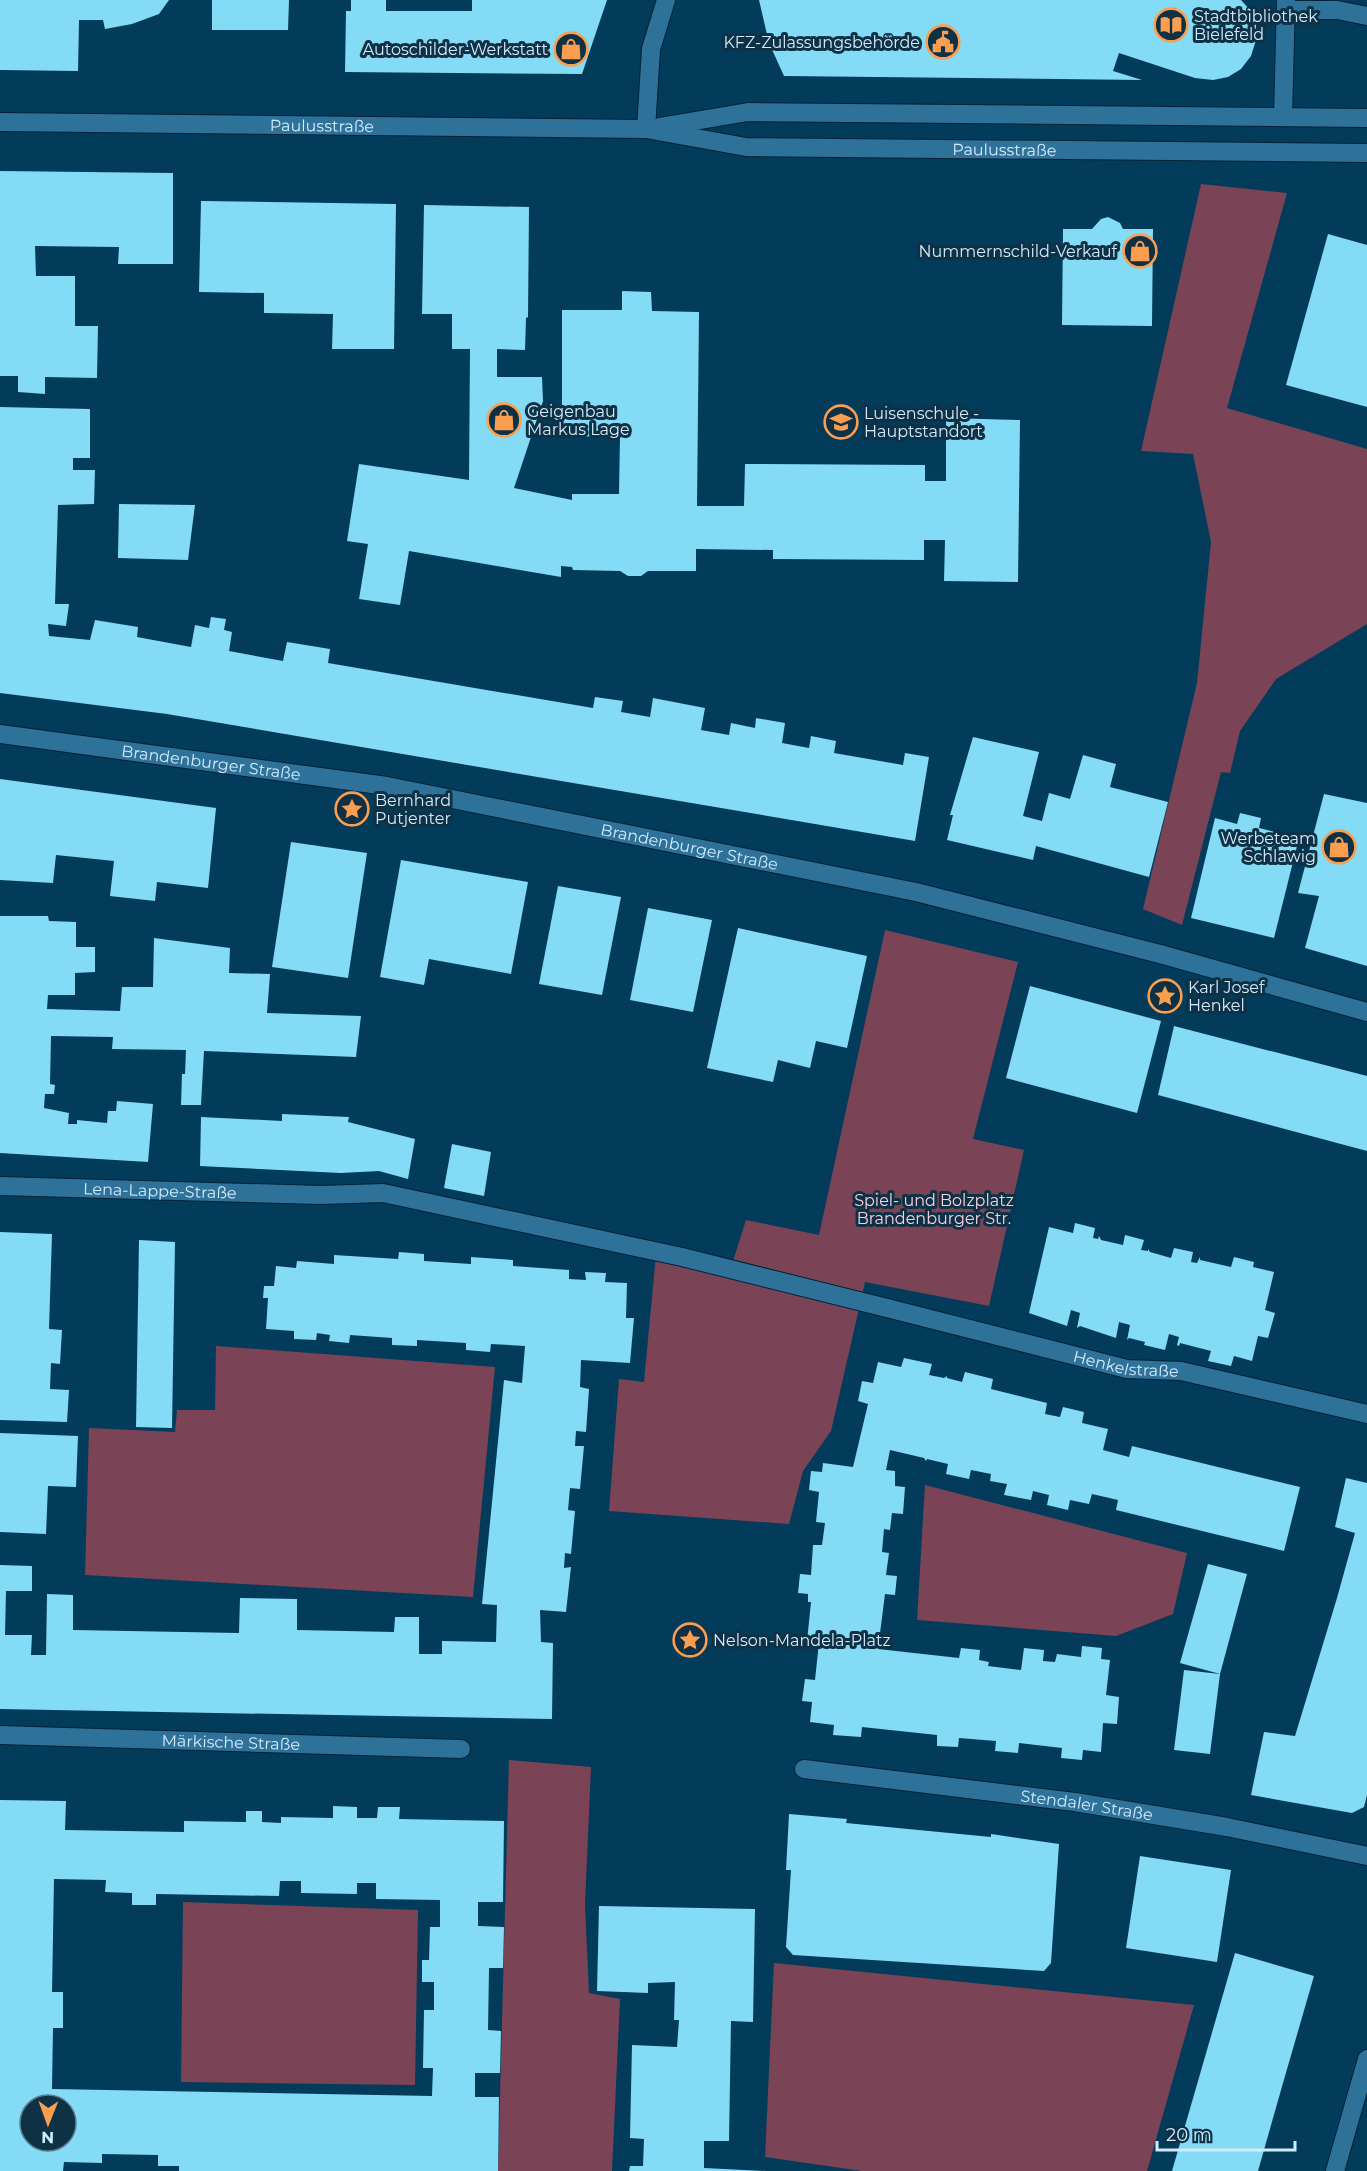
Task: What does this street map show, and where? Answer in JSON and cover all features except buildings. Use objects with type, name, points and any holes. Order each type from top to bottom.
[{"type":"street","points":[[646,129],[651,49],[666,0]]},
{"type":"street","points":[[1283,117],[1286,5],[1337,10],[1367,16]]},
{"type":"street","name":"Paulusstraße","points":[[646,129],[748,112],[1367,118]]},
{"type":"street","name":"Paulusstraße","points":[[0,122],[646,129],[746,147],[1367,153]]},
{"type":"street","name":"Brandenburger Straße","points":[[0,734],[387,786],[880,885],[1160,954],[1367,1012]]},
{"type":"street","name":"Lena-Lappe-Straße","points":[[0,1186],[321,1195],[382,1193],[682,1257],[887,1308]]},
{"type":"street","name":"Henkelstraße","points":[[887,1308],[1127,1369],[1181,1371],[1367,1414]]},
{"type":"street","name":"Märkische Straße","points":[[0,1735],[462,1749]]},
{"type":"street","name":"Stendaler Straße","points":[[804,1769],[1075,1802],[1227,1827],[1367,1856]]},
{"type":"street","points":[[1335,2171],[1361,2097],[1367,2058]]},
{"type":"green space","points":[[1201,184],[1287,193],[1227,408],[1367,449],[1367,624],[1276,679],[1240,731],[1230,773],[1221,772],[1182,925],[1143,909],[1197,683],[1211,542],[1193,454],[1141,451]]},
{"type":"green space","name":"Spiel- und Bolzplatz Brandenburger Str.","points":[[885,930],[1018,962],[973,1139],[1024,1150],[989,1306],[865,1282],[831,1431],[803,1471],[789,1524],[609,1511],[619,1379],[644,1382],[657,1244],[733,1261],[746,1220],[819,1235]]},
{"type":"green space","points":[[216,1346],[495,1367],[473,1597],[85,1575],[89,1428],[175,1432],[177,1410],[215,1410]]},
{"type":"green space","points":[[925,1485],[1187,1553],[1173,1614],[1116,1636],[917,1620]]},
{"type":"green space","points":[[509,1760],[591,1767],[585,1905],[589,1993],[620,1999],[612,2171],[498,2171]]},
{"type":"green space","points":[[183,1902],[418,1910],[415,2085],[181,2082]]},
{"type":"green space","points":[[774,1963],[1194,2005],[1147,2171],[862,2171],[765,2157]]},
{"type":"place","name":"Stadtbibliothek Bielefeld","points":[[1171,25]]},
{"type":"place","name":"KFZ-Zulassungsbehörde","points":[[943,42]]},
{"type":"place","name":"Autoschilder-Werkstatt","points":[[571,49]]},
{"type":"place","name":"Nummernschild-Verkauf","points":[[1140,251]]},
{"type":"place","name":"Geigenbau Markus Lage","points":[[504,420]]},
{"type":"place","name":"Luisenschule - Hauptstandort","points":[[841,422]]},
{"type":"place","name":"Bernhard Putjenter","points":[[352,809]]},
{"type":"place","name":"Werbeteam Schlawig","points":[[1339,847]]},
{"type":"place","name":"Karl Josef Henkel","points":[[1165,996]]},
{"type":"place","name":"Nelson-Mandela-Platz","points":[[690,1640]]}]
